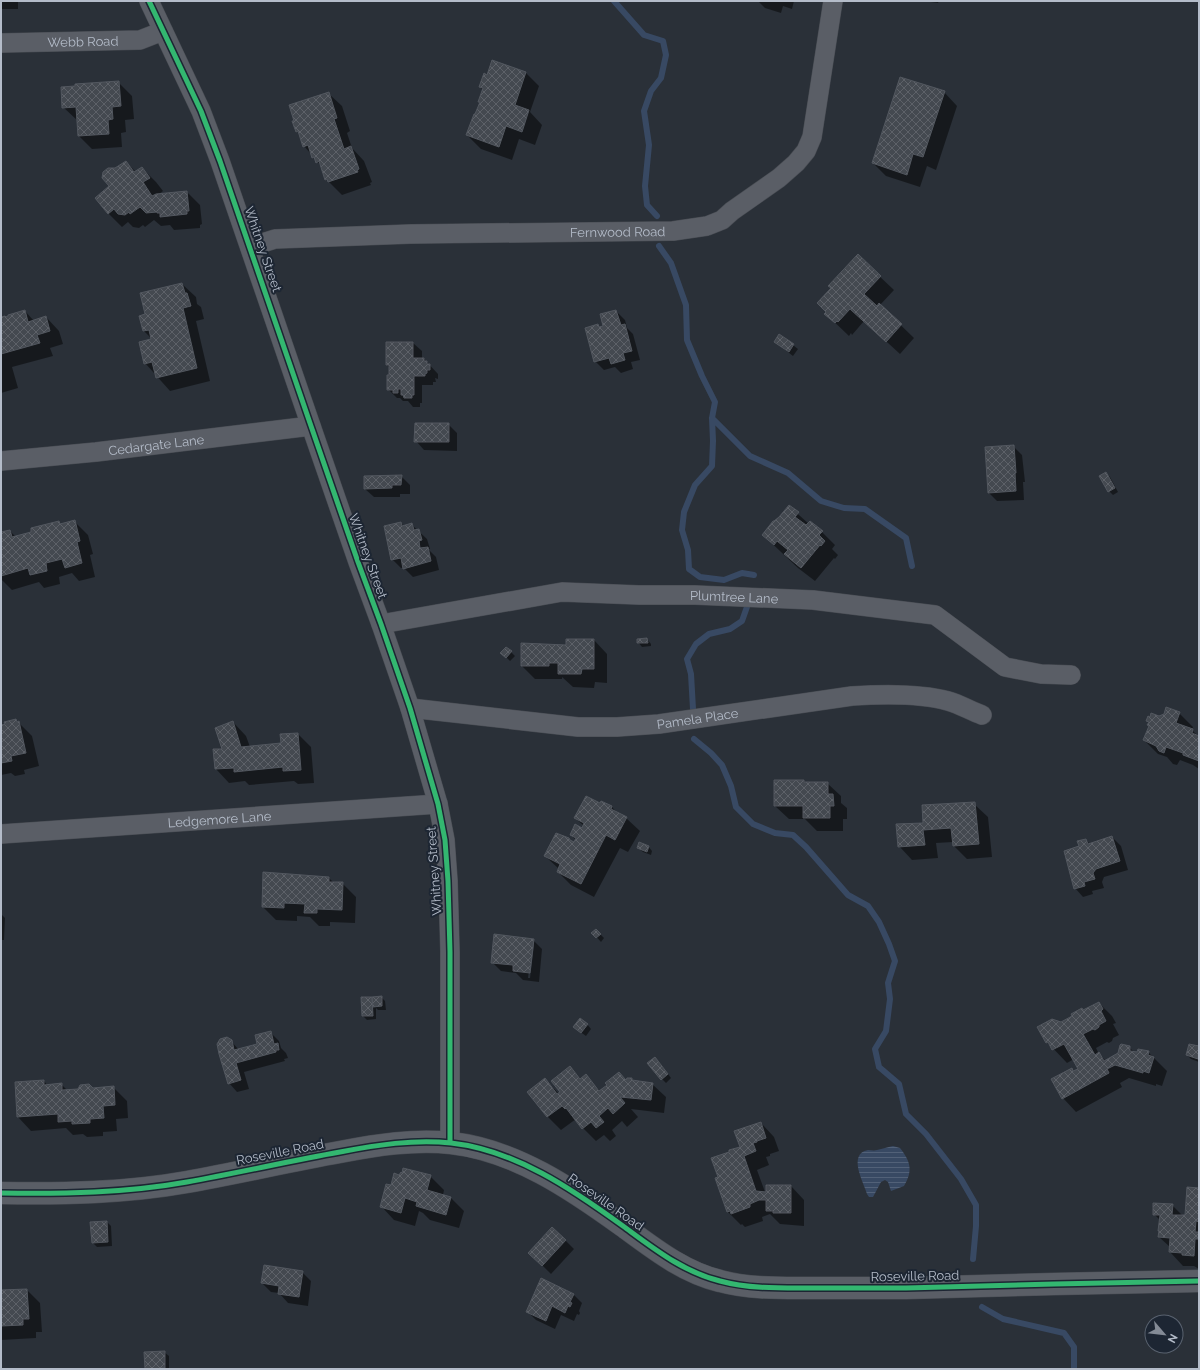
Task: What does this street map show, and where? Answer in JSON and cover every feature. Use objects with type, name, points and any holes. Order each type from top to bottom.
[{"type":"street","name":"Whitney Street","points":[[149,1],[201,111],[220,161],[358,562],[382,624],[410,708],[438,804],[445,840],[448,881],[450,952],[450,1142]]},
{"type":"street","name":"Fernwood Road","points":[[250,247],[275,239],[412,234],[673,231],[707,226],[722,220],[732,211],[779,178],[796,163],[806,151],[812,138],[833,1]]},
{"type":"street","name":"Webb Road","points":[[1,43],[140,40],[163,31]]},
{"type":"street","name":"Cedargate Lane","points":[[1,461],[96,452],[311,426]]},
{"type":"street","name":"Plumtree Lane","points":[[382,624],[562,592],[639,595],[695,594],[813,600],[935,615],[1004,667],[1041,674],[1070,675]]},
{"type":"street","name":"Pamela Place","points":[[410,708],[572,726],[617,727],[659,724],[852,696],[879,694],[925,697],[948,701],[982,715]]},
{"type":"street","name":"Ledgemore Lane","points":[[1,834],[438,804]]},
{"type":"street","name":"Roseville Road","points":[[1,1193],[87,1193],[128,1190],[185,1182],[308,1157],[369,1147],[413,1142],[450,1142],[482,1148],[518,1162],[560,1183],[656,1251],[684,1268],[720,1281],[766,1287],[877,1288],[1199,1281]]},
{"type":"water","points":[[893,1146],[900,1148],[907,1158],[910,1171],[907,1181],[904,1186],[891,1191],[888,1182],[885,1180],[881,1182],[873,1197],[869,1197],[858,1169],[859,1157],[862,1153],[868,1150],[876,1150]]},
{"type":"building","points":[[492,60],[526,72],[515,105],[529,110],[522,132],[506,126],[499,147],[466,135],[480,102],[478,102],[483,88],[479,87],[484,73],[487,75]]},
{"type":"building","points":[[900,77],[945,91],[923,157],[913,154],[907,175],[872,163]]},
{"type":"building","points":[[119,81],[121,106],[112,107],[113,119],[108,120],[109,134],[78,136],[76,107],[62,108],[61,87],[75,86],[75,84]]},
{"type":"building","points":[[329,92],[337,118],[334,119],[344,149],[351,146],[359,169],[357,170],[358,172],[328,182],[327,179],[325,180],[319,161],[316,163],[314,157],[312,158],[308,145],[303,147],[298,131],[296,132],[292,121],[294,121],[289,105]]},
{"type":"building","points":[[126,161],[134,172],[142,167],[150,178],[143,182],[152,196],[156,194],[187,191],[189,211],[187,211],[187,214],[160,217],[160,213],[146,213],[140,207],[130,214],[129,212],[125,215],[118,214],[114,209],[108,214],[95,198],[109,186],[102,178],[103,172],[108,168],[115,168]]},
{"type":"building","points":[[858,254],[881,276],[864,294],[877,306],[879,303],[902,324],[886,342],[850,309],[838,322],[837,321],[835,323],[824,314],[826,312],[817,303],[831,288],[828,286]]},
{"type":"building","points":[[182,283],[191,306],[183,308],[197,368],[156,378],[152,362],[144,364],[139,342],[151,339],[149,330],[143,331],[139,316],[145,314],[140,293]]},
{"type":"building","points":[[25,310],[28,322],[46,316],[50,331],[37,335],[40,343],[1,354],[1,317],[6,317]]},
{"type":"building","points":[[616,310],[621,325],[625,324],[632,351],[623,353],[625,360],[611,364],[609,358],[594,362],[585,328],[598,324],[599,327],[603,326],[600,314]]},
{"type":"building","points":[[779,334],[794,344],[789,352],[774,342]]},
{"type":"building","points":[[386,342],[413,342],[413,358],[424,358],[424,361],[427,361],[427,364],[430,364],[430,370],[427,370],[425,376],[414,376],[414,395],[412,395],[412,398],[404,398],[403,395],[401,395],[401,389],[398,389],[398,393],[393,393],[393,390],[387,390],[389,365],[386,365]]},
{"type":"building","points":[[415,423],[449,423],[449,442],[414,442]]},
{"type":"building","points":[[1014,445],[1016,491],[988,493],[985,447]]},
{"type":"building","points":[[1106,472],[1115,488],[1108,492],[1099,476]]},
{"type":"building","points":[[402,475],[401,485],[392,485],[392,488],[364,489],[364,476]]},
{"type":"building","points":[[789,505],[799,512],[795,517],[806,525],[810,521],[823,531],[819,535],[825,541],[801,568],[784,554],[788,550],[777,541],[774,545],[762,535]]},
{"type":"building","points":[[75,520],[80,541],[77,542],[82,563],[65,568],[62,559],[46,563],[47,571],[30,575],[28,568],[1,576],[1,532],[10,530],[12,537],[31,532],[31,528],[59,521],[60,524]]},
{"type":"building","points":[[401,522],[402,526],[412,523],[414,530],[419,529],[422,540],[419,541],[420,548],[428,547],[431,561],[403,569],[401,558],[391,560],[384,526]]},
{"type":"building","points":[[647,638],[648,643],[637,643],[637,639]]},
{"type":"building","points":[[566,639],[594,639],[594,669],[582,669],[581,674],[558,674],[558,663],[549,663],[549,666],[521,666],[521,643],[566,645]]},
{"type":"building","points":[[506,647],[512,651],[506,658],[500,653]]},
{"type":"building","points":[[1166,707],[1180,712],[1176,723],[1193,729],[1192,733],[1199,736],[1199,761],[1166,747],[1164,753],[1159,751],[1156,746],[1143,740],[1149,726],[1147,725],[1149,722],[1146,721],[1148,716],[1150,717],[1151,713],[1159,716],[1164,714]]},
{"type":"building","points":[[16,719],[17,722],[19,721],[26,753],[11,756],[12,761],[1,763],[1,725],[5,724],[4,722]]},
{"type":"building","points":[[233,721],[241,747],[281,743],[280,734],[298,733],[301,770],[283,771],[283,767],[234,772],[234,768],[215,769],[213,749],[222,749],[215,728]]},
{"type":"building","points":[[774,780],[828,782],[828,794],[833,794],[834,806],[830,806],[830,818],[803,818],[803,806],[774,806]]},
{"type":"building","points":[[586,796],[600,803],[601,801],[612,806],[611,809],[627,817],[615,840],[606,835],[581,884],[557,872],[560,864],[544,856],[556,833],[569,838],[574,842],[576,838],[570,835],[575,824],[582,828],[584,823],[574,818]]},
{"type":"building","points":[[975,802],[979,844],[953,846],[951,828],[923,830],[925,845],[898,847],[896,824],[923,823],[922,805]]},
{"type":"building","points":[[1112,836],[1120,861],[1096,869],[1093,873],[1095,879],[1084,882],[1085,886],[1074,889],[1064,851],[1079,846],[1077,841],[1086,839],[1088,844]]},
{"type":"building","points":[[639,842],[649,846],[647,852],[637,848]]},
{"type":"building","points":[[263,872],[329,877],[329,882],[343,882],[342,910],[317,909],[317,913],[304,913],[305,904],[284,903],[284,908],[262,907]]},
{"type":"building","points":[[596,929],[601,934],[596,938],[591,933]]},
{"type":"building","points":[[494,934],[534,939],[530,973],[513,971],[513,965],[491,963]]},
{"type":"building","points":[[382,996],[382,1006],[373,1007],[372,997]]},
{"type":"building","points":[[361,997],[372,997],[373,1016],[362,1016]]},
{"type":"building","points":[[1099,1002],[1103,1009],[1101,1011],[1106,1021],[1099,1025],[1099,1027],[1095,1030],[1093,1029],[1083,1034],[1095,1055],[1099,1052],[1104,1061],[1118,1053],[1121,1044],[1130,1046],[1130,1051],[1137,1052],[1138,1049],[1149,1051],[1148,1055],[1154,1057],[1149,1073],[1143,1071],[1143,1073],[1115,1065],[1107,1069],[1109,1073],[1062,1099],[1051,1079],[1072,1068],[1073,1071],[1078,1069],[1064,1044],[1052,1050],[1048,1042],[1046,1043],[1037,1027],[1052,1019],[1061,1022],[1082,1008],[1083,1010]]},
{"type":"building","points":[[580,1018],[588,1024],[581,1033],[573,1027]]},
{"type":"building","points":[[271,1031],[274,1044],[278,1043],[279,1050],[236,1063],[241,1080],[228,1084],[217,1044],[220,1039],[227,1037],[232,1040],[234,1050],[257,1044],[255,1035]]},
{"type":"building","points":[[1189,1044],[1199,1046],[1198,1059],[1186,1055]]},
{"type":"building","points":[[655,1057],[668,1074],[661,1080],[647,1063]]},
{"type":"building","points":[[570,1066],[580,1079],[586,1074],[599,1091],[607,1085],[605,1083],[619,1072],[626,1080],[627,1078],[632,1078],[632,1080],[653,1083],[651,1100],[620,1097],[625,1103],[613,1114],[608,1108],[599,1116],[604,1122],[596,1128],[591,1122],[582,1129],[566,1108],[565,1109],[562,1106],[547,1117],[527,1092],[545,1078],[557,1094],[560,1092],[551,1081]]},
{"type":"building","points":[[44,1080],[44,1085],[62,1083],[62,1090],[78,1089],[80,1085],[89,1084],[93,1088],[114,1086],[115,1105],[103,1106],[104,1118],[90,1119],[90,1123],[72,1124],[72,1121],[58,1122],[58,1114],[17,1117],[15,1082]]},
{"type":"building","points":[[761,1122],[766,1138],[753,1143],[756,1151],[744,1156],[756,1191],[766,1192],[766,1185],[791,1185],[791,1213],[773,1213],[773,1211],[766,1211],[766,1200],[759,1200],[750,1204],[750,1207],[731,1214],[730,1211],[727,1212],[715,1178],[718,1177],[711,1158],[740,1147],[734,1131]]},
{"type":"building","points":[[403,1168],[431,1175],[427,1190],[451,1197],[446,1215],[416,1206],[417,1202],[405,1198],[401,1213],[380,1207],[386,1184],[391,1185],[394,1173],[399,1175],[401,1172],[402,1173]]},
{"type":"building","points":[[1187,1187],[1199,1188],[1199,1222],[1196,1221],[1195,1232],[1199,1232],[1198,1239],[1195,1239],[1194,1256],[1169,1252],[1170,1238],[1158,1237],[1160,1215],[1153,1215],[1153,1203],[1173,1204],[1172,1215],[1185,1215]]},
{"type":"building","points":[[107,1221],[108,1242],[92,1243],[90,1222]]},
{"type":"building","points":[[552,1227],[566,1240],[542,1266],[528,1253]]},
{"type":"building","points":[[264,1265],[303,1271],[299,1297],[278,1294],[279,1286],[261,1283]]},
{"type":"building","points":[[541,1278],[574,1294],[570,1302],[572,1303],[570,1307],[568,1306],[565,1313],[552,1306],[546,1321],[526,1312]]},
{"type":"building","points":[[27,1289],[29,1319],[23,1319],[23,1325],[1,1326],[1,1290]]},
{"type":"building","points":[[165,1351],[165,1368],[145,1369],[144,1352]]},
{"type":"waterway","points":[[614,1],[644,35],[663,41],[666,55],[661,78],[651,91],[644,111],[649,145],[645,186],[647,205],[657,216]]},
{"type":"waterway","points":[[659,246],[671,263],[686,305],[687,340],[715,402],[712,418],[712,466],[695,485],[684,512],[682,530],[688,550],[689,569],[700,577],[724,580],[742,573],[754,575]]},
{"type":"waterway","points":[[712,418],[750,456],[788,473],[821,501],[844,508],[865,509],[906,538],[912,566]]},
{"type":"waterway","points":[[693,709],[691,674],[687,659],[696,644],[709,634],[730,629],[742,621],[748,604]]},
{"type":"waterway","points":[[694,739],[711,753],[722,765],[731,786],[736,807],[753,824],[775,833],[793,835],[806,847],[848,895],[868,906],[879,922],[895,961],[888,983],[890,999],[886,1031],[875,1049],[879,1067],[899,1084],[906,1114],[926,1134],[961,1179],[976,1205],[973,1259]]},
{"type":"waterway","points":[[982,1307],[1003,1319],[1064,1333],[1074,1347],[1074,1369]]},
{"type":"cycle path","points":[[149,1],[201,111],[220,161],[358,562],[410,708],[438,804],[445,840],[448,881],[450,952],[450,1142]]},
{"type":"cycle path","points":[[1,1193],[118,1191],[164,1186],[367,1147],[409,1142],[451,1143],[475,1147],[498,1154],[542,1173],[584,1198],[657,1251],[693,1272],[731,1284],[778,1288],[906,1288],[1199,1281]]}]
